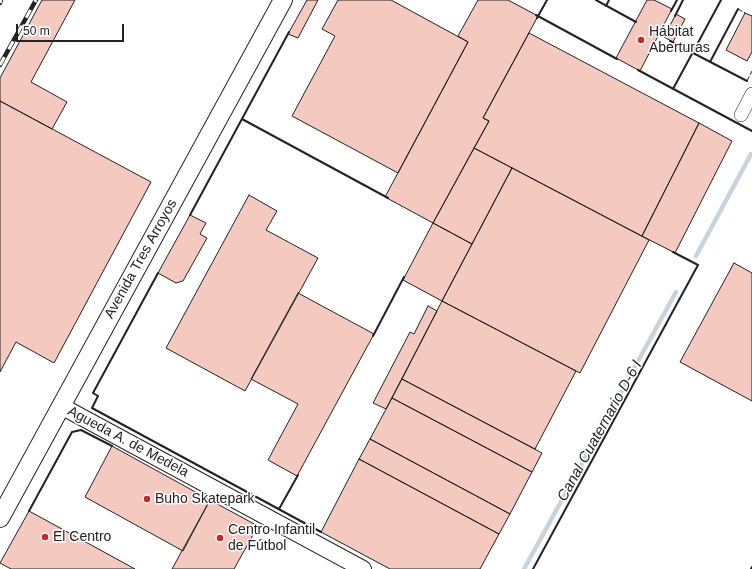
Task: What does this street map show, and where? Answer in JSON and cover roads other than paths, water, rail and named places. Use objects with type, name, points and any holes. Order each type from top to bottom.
[{"type":"main road","name":"Avenida Tres Arroyos","points":[[0,518],[283,0]]},
{"type":"street","points":[[741,115],[752,94]]},
{"type":"street","name":"Agueda A. de Medela","points":[[61,406],[362,569]]},
{"type":"waterway","name":"Canal Cuaternario D-6 I","points":[[696,256],[751,154]]},
{"type":"waterway","name":"Canal Cuaternario D-6 I","points":[[524,569],[676,292]]},
{"type":"railway","points":[[0,65],[36,0]]},
{"type":"place","name":"Hábitat Aberturas","points":[[641,40]]},
{"type":"place","name":"Buho Skatepark","points":[[147,499]]},
{"type":"place","name":"El Centro","points":[[45,537]]},
{"type":"place","name":"Centro Infantil de Fútbol","points":[[220,538]]}]
